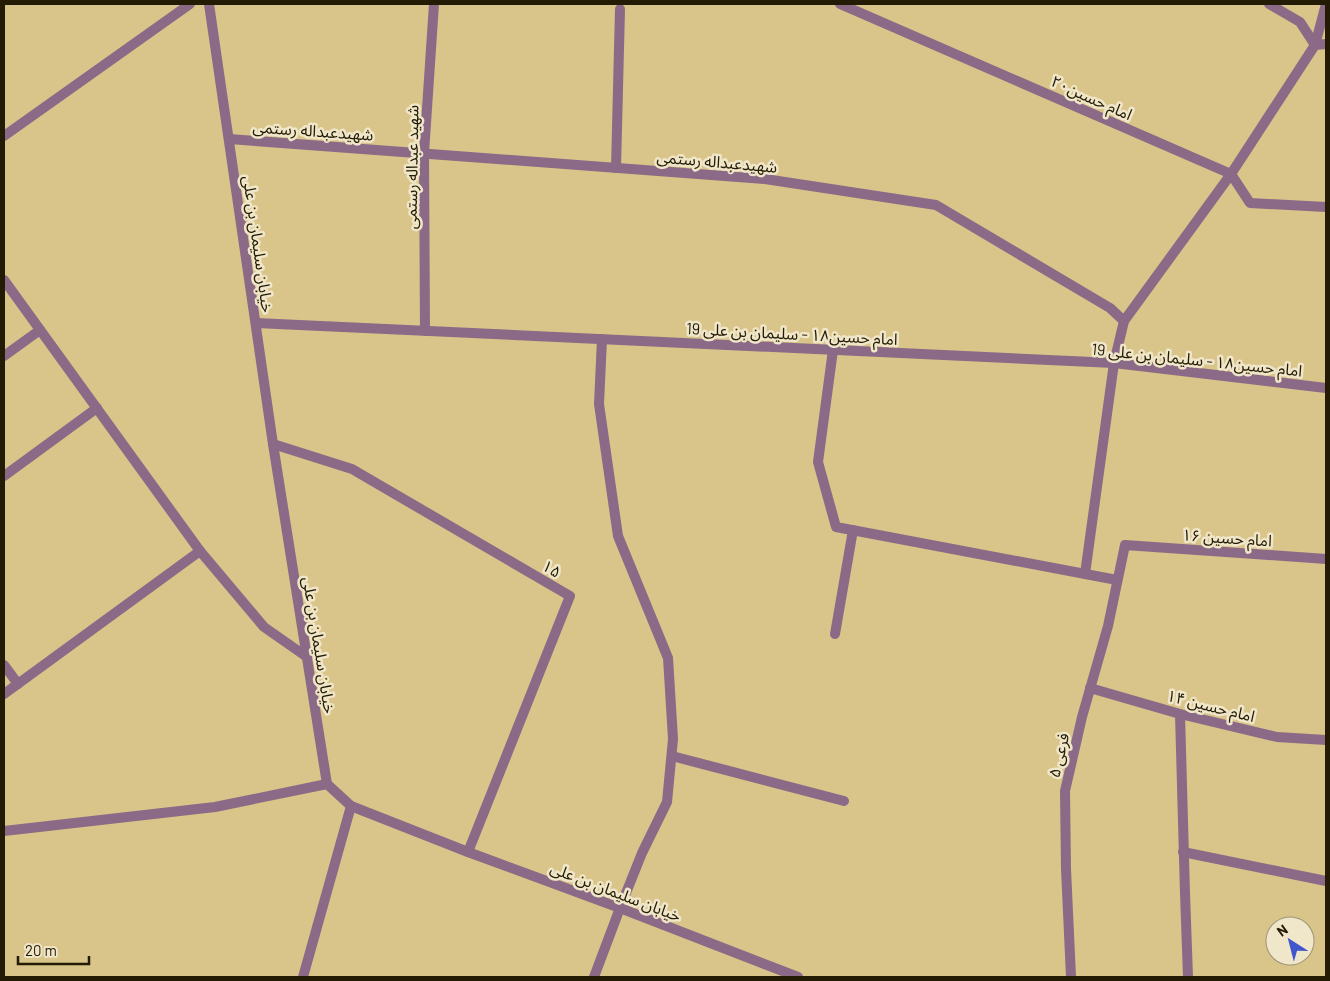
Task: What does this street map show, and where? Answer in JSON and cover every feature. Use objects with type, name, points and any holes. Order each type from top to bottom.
[{"type":"street","points":[[4,136],[190,4]]},
{"type":"street","name":"خیابان سلیمان بن علی","points":[[209,4],[273,444],[327,784],[351,806],[798,977]]},
{"type":"street","name":"شهید عبداله رستمی","points":[[425,331],[424,153],[434,4]]},
{"type":"street","name":"امام حسین۲۰","points":[[840,4],[1231,174]]},
{"type":"street","points":[[1269,4],[1300,22],[1314,46]]},
{"type":"street","points":[[1085,574],[1114,364],[1124,322],[1231,174],[1314,46],[1326,4]]},
{"type":"street","points":[[616,168],[620,9]]},
{"type":"street","points":[[1314,46],[1326,44]]},
{"type":"street","name":"شهیدعبداله رستمی","points":[[229,139],[765,179],[936,205],[1110,308],[1124,322]]},
{"type":"street","points":[[1231,174],[1250,202],[1326,207]]},
{"type":"street","points":[[4,280],[200,551],[264,627],[307,657]]},
{"type":"street","name":"امام حسین۱۸ - سلیمان بن علی 19","points":[[256,323],[1114,364],[1326,388]]},
{"type":"street","points":[[4,356],[40,330]]},
{"type":"street","points":[[594,977],[642,853],[667,802],[673,739],[668,658],[618,536],[599,404],[602,339]]},
{"type":"street","points":[[833,350],[818,462],[836,527],[1118,580]]},
{"type":"street","points":[[4,476],[97,408]]},
{"type":"street","name":"۱۵","points":[[273,444],[352,469],[570,596],[468,852]]},
{"type":"street","points":[[835,634],[853,530]]},
{"type":"street","name":"امام حسین ۱۶","points":[[1125,545],[1326,560]]},
{"type":"street","name":"فرعی ۵","points":[[1071,977],[1066,869],[1065,790],[1082,717],[1108,626],[1125,545]]},
{"type":"street","points":[[4,694],[200,551]]},
{"type":"street","points":[[4,665],[18,684]]},
{"type":"street","name":"امام حسین ۱۴","points":[[1090,688],[1180,714],[1277,737],[1326,737]]},
{"type":"street","points":[[1180,714],[1188,977]]},
{"type":"street","points":[[672,756],[844,801]]},
{"type":"street","points":[[4,831],[215,807],[327,784]]},
{"type":"street","points":[[303,977],[351,806]]},
{"type":"street","points":[[1183,852],[1326,881]]}]
